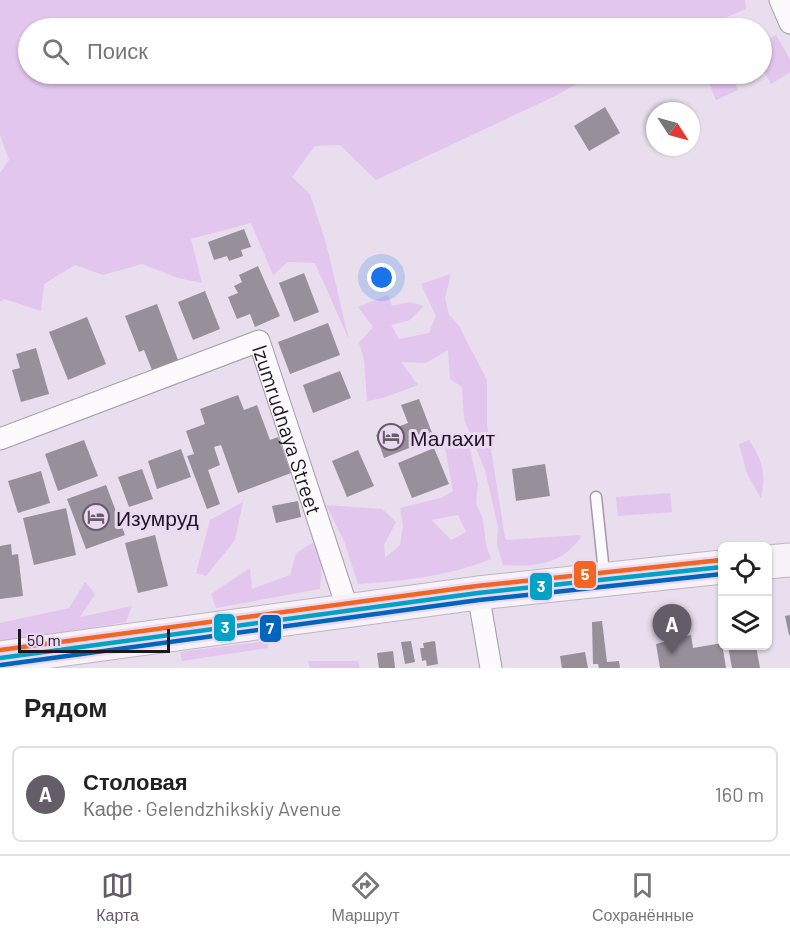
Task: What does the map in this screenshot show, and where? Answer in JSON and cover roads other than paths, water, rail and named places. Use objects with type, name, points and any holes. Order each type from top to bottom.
[{"type":"main road","points":[[772,562],[790,560]]},
{"type":"main road","points":[[0,657],[478,593],[718,567]]},
{"type":"street","points":[[780,0],[790,23]]},
{"type":"street","name":"Izumrudnaya Street","points":[[0,439],[259,341],[348,610]]},
{"type":"street","points":[[478,593],[491,668]]},
{"type":"lane","points":[[592,580],[603,563],[596,497]]},
{"type":"place","name":"Малахит","points":[[391,437]]},
{"type":"place","name":"Изумруд","points":[[96,517]]},
{"type":"place","name":"Столовая","points":[[672,654]]}]
